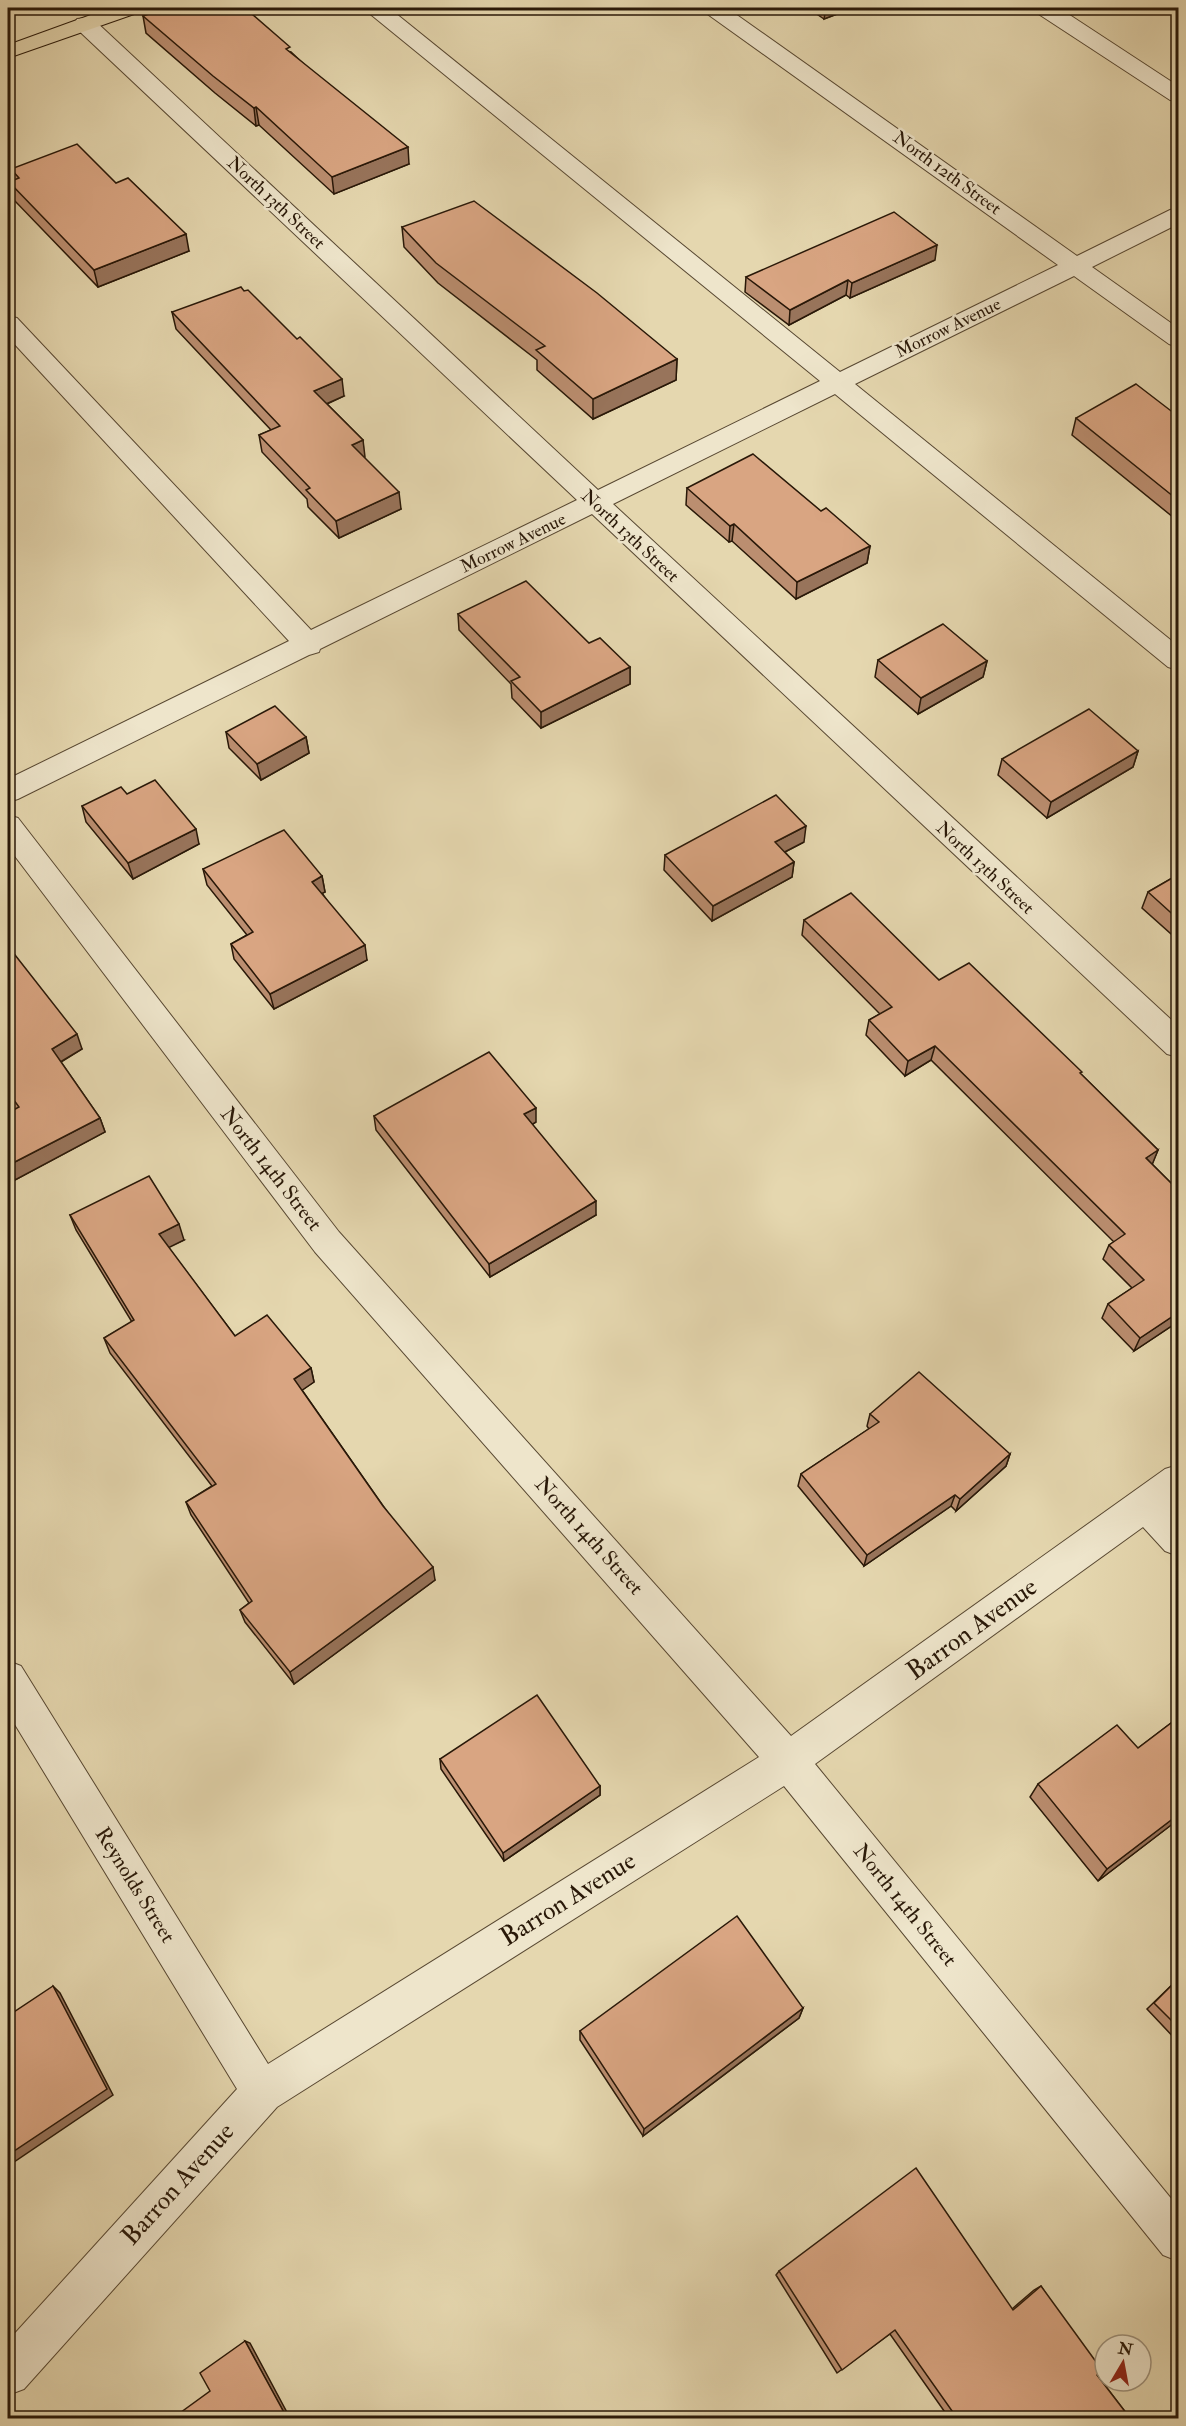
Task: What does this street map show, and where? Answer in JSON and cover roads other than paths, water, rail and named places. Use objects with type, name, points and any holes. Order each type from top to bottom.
[{"type":"main road","points":[[8,52],[129,8]]},
{"type":"street","points":[[377,8],[1179,660]]},
{"type":"street","name":"North 12th Street","points":[[714,8],[1179,339]]},
{"type":"street","points":[[1045,8],[1179,95]]},
{"type":"street","name":"North 13th Street","points":[[85,24],[962,846],[1179,1045]]},
{"type":"street","name":"Morrow Avenue","points":[[8,791],[309,645],[1179,215]]},
{"type":"street","points":[[8,323],[309,645]]},
{"type":"street","name":"North 14th Street","points":[[8,826],[327,1242],[788,1761],[1179,2240]]},
{"type":"street","name":"Barron Avenue","points":[[8,2373],[262,2092],[788,1761],[1179,1481]]},
{"type":"street","points":[[1146,1505],[1179,1539]]},
{"type":"street","name":"Reynolds Street","points":[[8,1679],[262,2092]]}]
